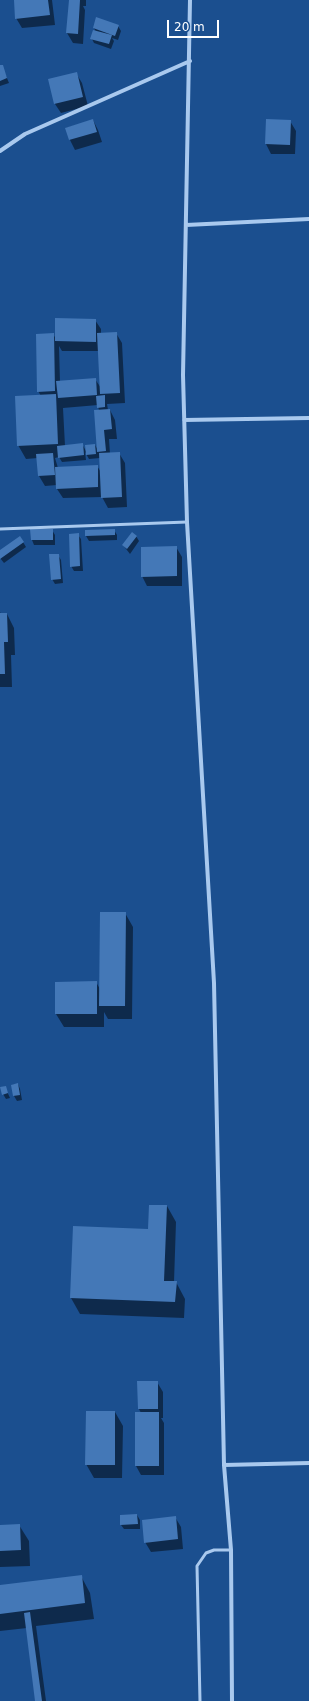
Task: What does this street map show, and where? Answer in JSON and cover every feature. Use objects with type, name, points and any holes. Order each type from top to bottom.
[{"type":"street","points":[[190,0],[183,375],[184,420],[187,522],[214,983],[224,1465],[231,1550],[232,1701]]},
{"type":"street","points":[[0,151],[25,134],[190,61]]},
{"type":"street","points":[[186,225],[309,219]]},
{"type":"street","points":[[184,420],[309,418]]},
{"type":"street","points":[[224,1465],[309,1463]]},
{"type":"lane","points":[[0,528],[187,522]]},
{"type":"lane","points":[[200,1701],[197,1566],[206,1553],[214,1550],[231,1550]]},
{"type":"building","points":[[14,0],[48,0],[50,15],[15,19]]},
{"type":"building","points":[[69,0],[80,0],[78,34],[66,33]]},
{"type":"building","points":[[96,17],[119,25],[115,36],[93,28]]},
{"type":"building","points":[[93,30],[112,35],[109,44],[90,39]]},
{"type":"building","points":[[0,65],[3,65],[7,78],[0,81]]},
{"type":"building","points":[[77,72],[83,97],[54,104],[48,79]]},
{"type":"building","points":[[93,119],[97,132],[69,140],[65,128]]},
{"type":"building","points":[[266,119],[291,120],[290,145],[265,144]]},
{"type":"building","points":[[55,318],[96,319],[96,342],[55,341]]},
{"type":"building","points":[[117,332],[120,393],[100,394],[97,333]]},
{"type":"building","points":[[54,333],[55,391],[37,392],[36,334]]},
{"type":"building","points":[[96,378],[97,395],[58,398],[56,381]]},
{"type":"building","points":[[56,394],[58,444],[17,446],[15,396]]},
{"type":"building","points":[[105,395],[105,407],[97,408],[96,396]]},
{"type":"building","points":[[110,409],[112,429],[104,430],[106,451],[97,452],[94,410]]},
{"type":"building","points":[[83,443],[84,455],[58,458],[57,446]]},
{"type":"building","points":[[95,444],[96,454],[86,455],[85,445]]},
{"type":"building","points":[[120,452],[122,497],[101,498],[99,453]]},
{"type":"building","points":[[53,453],[55,475],[38,476],[36,454]]},
{"type":"building","points":[[98,465],[98,487],[56,489],[55,467]]},
{"type":"building","points":[[30,529],[53,529],[53,540],[31,540]]},
{"type":"building","points":[[115,529],[115,535],[85,536],[85,530]]},
{"type":"building","points":[[132,532],[137,536],[127,549],[122,545]]},
{"type":"building","points":[[79,533],[80,566],[70,567],[69,534]]},
{"type":"building","points":[[20,536],[24,542],[0,559],[0,550]]},
{"type":"building","points":[[177,546],[177,576],[141,577],[141,547]]},
{"type":"building","points":[[49,554],[59,554],[61,579],[51,580]]},
{"type":"building","points":[[0,613],[7,613],[8,642],[4,642],[5,674],[0,674]]},
{"type":"building","points":[[100,912],[126,912],[125,1006],[99,1006]]},
{"type":"building","points":[[97,981],[97,1014],[55,1014],[55,982]]},
{"type":"building","points":[[18,1083],[20,1095],[13,1096],[11,1085]]},
{"type":"building","points":[[6,1086],[8,1093],[2,1095],[0,1087]]},
{"type":"building","points":[[149,1205],[167,1205],[164,1281],[177,1281],[175,1302],[70,1298],[73,1226],[148,1229]]},
{"type":"building","points":[[137,1381],[158,1381],[158,1409],[138,1409]]},
{"type":"building","points":[[86,1411],[115,1411],[115,1465],[85,1465]]},
{"type":"building","points":[[135,1412],[159,1412],[159,1466],[135,1466]]},
{"type":"building","points":[[137,1514],[138,1524],[120,1525],[120,1515]]},
{"type":"building","points":[[176,1516],[178,1539],[144,1543],[142,1520]]},
{"type":"building","points":[[20,1524],[21,1550],[0,1551],[0,1525]]},
{"type":"building","points":[[82,1575],[85,1603],[0,1614],[0,1585]]},
{"type":"building","points":[[30,1612],[42,1701],[35,1701],[24,1613]]}]
